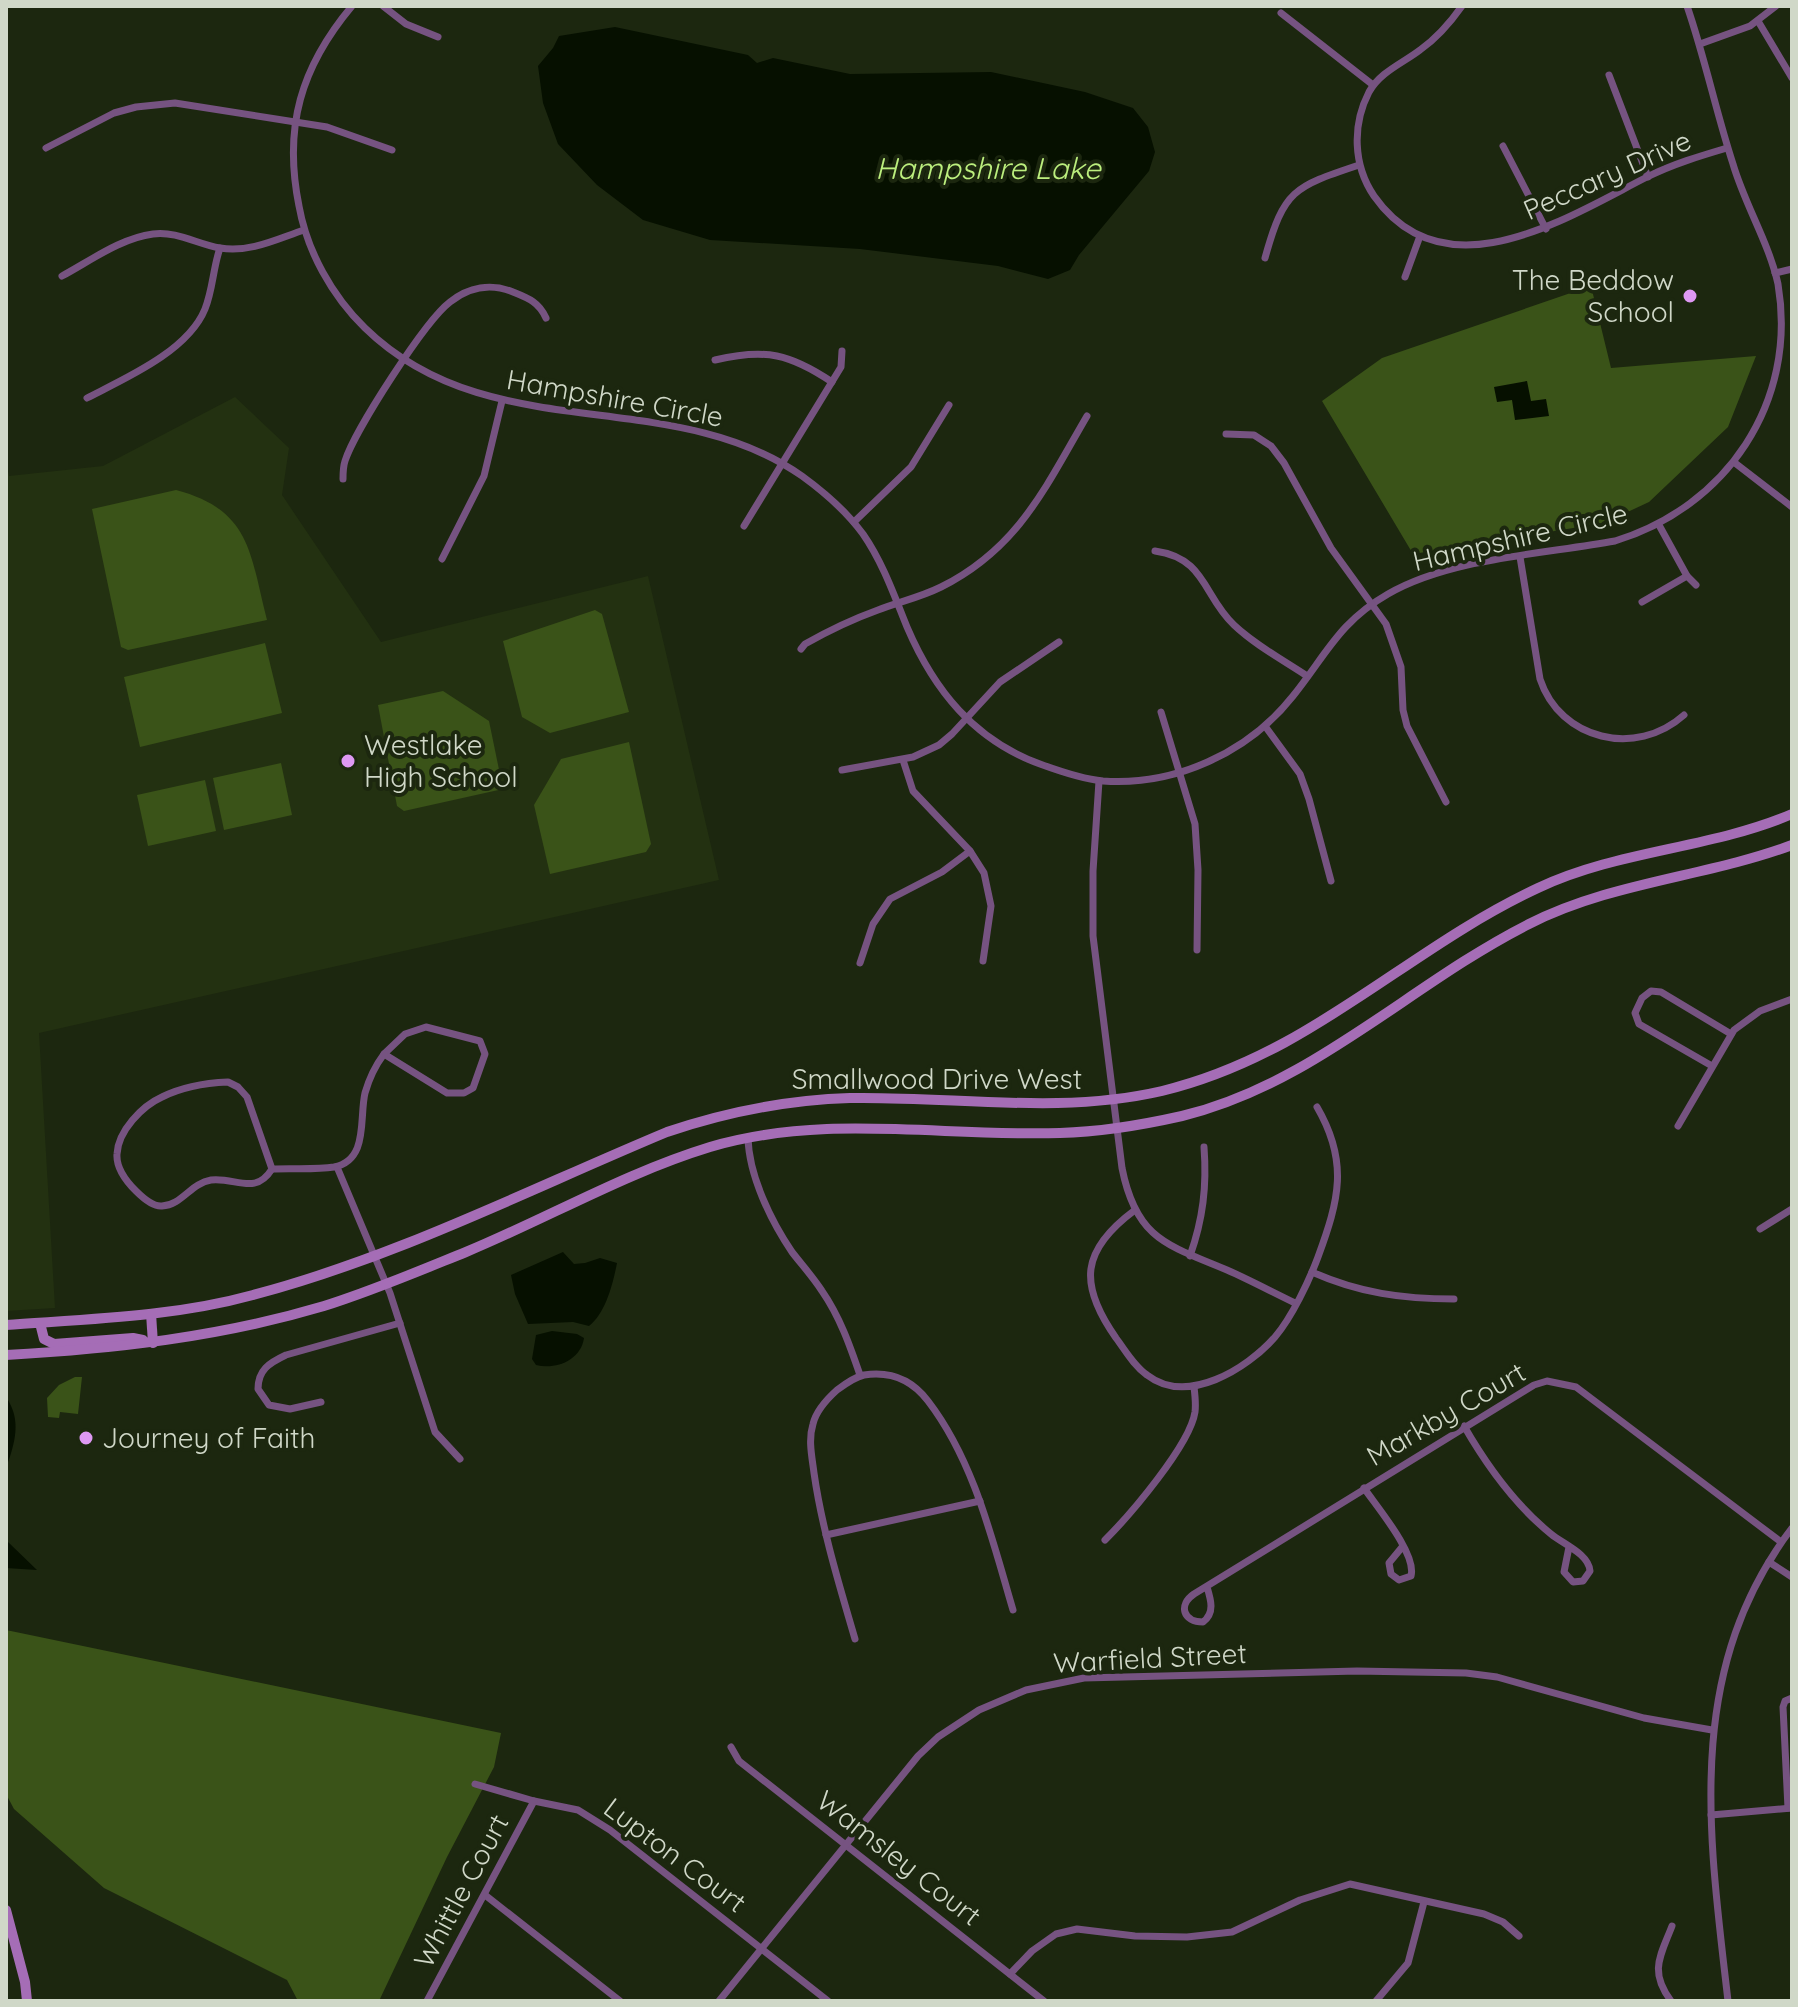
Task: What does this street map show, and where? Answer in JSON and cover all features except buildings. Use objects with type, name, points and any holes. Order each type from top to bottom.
[{"type":"street","name":"Hampshire Circle","points":[[352,6],[328,38],[303,90],[295,121],[293,171],[304,230],[333,289],[351,313],[404,361],[450,384],[502,401],[717,437],[782,464],[811,483],[854,522],[878,560],[923,663],[946,698],[966,720],[998,745],[1028,760],[1099,781],[1144,780],[1181,772],[1220,757],[1265,726],[1289,701],[1335,638],[1373,604],[1407,584],[1452,569],[1615,541],[1659,525],[1703,497],[1735,463],[1765,410],[1780,364],[1782,326],[1775,273],[1727,148],[1687,6]]},
{"type":"street","points":[[383,6],[406,24],[438,37]]},
{"type":"street","points":[[1281,13],[1373,85],[1434,39],[1462,6]]},
{"type":"street","points":[[1700,44],[1758,21],[1776,6]]},
{"type":"street","points":[[1758,21],[1792,78]]},
{"type":"street","points":[[1609,75],[1648,177]]},
{"type":"street","name":"Peccary Drive","points":[[1373,85],[1365,100],[1357,132],[1359,165],[1379,203],[1403,225],[1420,236],[1450,242],[1516,238],[1546,229],[1648,177],[1727,148]]},
{"type":"street","points":[[46,148],[114,113],[164,103],[295,121],[346,132],[392,150]]},
{"type":"street","points":[[1503,146],[1546,229]]},
{"type":"street","points":[[1265,258],[1278,215],[1290,197],[1321,178],[1359,165]]},
{"type":"street","points":[[62,276],[123,243],[155,234],[189,238],[220,248],[259,246],[304,230]]},
{"type":"street","points":[[1405,277],[1420,236]]},
{"type":"street","points":[[87,398],[169,352],[186,339],[206,307],[220,248]]},
{"type":"street","points":[[1775,273],[1792,269]]},
{"type":"street","points":[[343,479],[344,465],[352,444],[441,309],[458,296],[483,286],[498,287],[537,303],[546,318]]},
{"type":"street","points":[[744,526],[841,367],[842,351]]},
{"type":"street","points":[[715,360],[749,354],[780,355],[802,363],[832,382]]},
{"type":"street","points":[[442,559],[484,476],[502,401]]},
{"type":"street","points":[[854,522],[911,467],[949,405]]},
{"type":"street","points":[[801,649],[839,626],[960,577],[1014,532],[1043,496],[1087,416]]},
{"type":"street","points":[[1226,434],[1254,435],[1271,446],[1345,569],[1386,624],[1401,667],[1403,710],[1411,736],[1446,802]]},
{"type":"street","points":[[1735,463],[1792,507]]},
{"type":"street","points":[[1659,525],[1687,576],[1696,585]]},
{"type":"street","points":[[1155,551],[1175,555],[1187,563],[1208,586],[1232,624],[1307,676]]},
{"type":"street","points":[[1520,557],[1540,679],[1546,695],[1560,712],[1583,730],[1618,740],[1652,734],[1667,728],[1684,715]]},
{"type":"street","points":[[1642,602],[1687,576]]},
{"type":"street","points":[[842,770],[903,760],[939,745],[1000,682],[1059,642]]},
{"type":"street","points":[[1161,712],[1181,772],[1197,842],[1197,950]]},
{"type":"street","points":[[1265,726],[1300,774],[1331,881]]},
{"type":"street","points":[[903,760],[917,797],[970,851],[984,873],[990,895],[990,915],[983,961]]},
{"type":"street","points":[[1099,781],[1093,871],[1093,936],[1126,1189],[1135,1210],[1158,1238],[1190,1256],[1295,1303]]},
{"type":"street","name":"Smallwood Drive West","points":[[6,1325],[151,1314],[252,1296],[376,1257],[667,1132],[742,1110],[849,1098],[1008,1105],[1075,1104],[1164,1090],[1264,1055],[1341,1011],[1473,924],[1563,876],[1606,862],[1719,838],[1792,814]]},
{"type":"street","name":"Smallwood Drive West","points":[[6,1355],[153,1343],[282,1317],[387,1284],[472,1250],[664,1163],[748,1138],[793,1130],[855,1127],[1034,1133],[1117,1128],[1183,1115],[1292,1073],[1346,1041],[1481,951],[1535,920],[1614,892],[1753,859],[1792,845]]},
{"type":"street","points":[[860,963],[873,924],[890,899],[942,872],[970,851]]},
{"type":"street","points":[[1712,1066],[1639,1024],[1636,1008],[1646,993],[1661,992],[1731,1034]]},
{"type":"street","points":[[1678,1126],[1731,1034],[1749,1017],[1792,999]]},
{"type":"street","points":[[272,1169],[337,1167],[352,1157],[359,1147],[367,1089],[377,1063],[384,1054],[405,1034],[426,1027],[476,1038],[483,1045],[485,1054],[473,1088],[453,1095],[384,1054]]},
{"type":"street","points":[[228,1082],[247,1097],[272,1169],[267,1177],[256,1184],[212,1180],[197,1185],[169,1205],[154,1205],[125,1178],[117,1152],[134,1118],[158,1099],[181,1089],[228,1082]]},
{"type":"street","points":[[1135,1210],[1107,1233],[1098,1248],[1090,1276],[1098,1311],[1148,1377],[1164,1384],[1194,1387],[1224,1375],[1265,1346],[1283,1326],[1312,1272],[1335,1206],[1339,1177],[1334,1143],[1317,1107]]},
{"type":"street","points":[[748,1138],[752,1164],[773,1218],[830,1304],[860,1375]]},
{"type":"street","points":[[1190,1256],[1204,1204],[1204,1147]]},
{"type":"street","points":[[337,1167],[387,1284],[435,1432],[460,1459]]},
{"type":"street","points":[[1760,1229],[1792,1209]]},
{"type":"street","points":[[1312,1272],[1350,1288],[1383,1295],[1454,1299]]},
{"type":"street","points":[[40,1323],[44,1339],[54,1344],[133,1338],[153,1343],[151,1314]]},
{"type":"street","points":[[321,1402],[290,1409],[269,1405],[258,1389],[260,1374],[271,1362],[286,1355],[400,1323]]},
{"type":"street","points":[[855,1639],[826,1535],[811,1453],[813,1423],[820,1408],[833,1393],[860,1375],[900,1378],[922,1394],[955,1446],[980,1501],[1013,1610]]},
{"type":"street","name":"Markby Court","points":[[1207,1587],[1211,1600],[1209,1615],[1203,1622],[1190,1620],[1184,1614],[1186,1599],[1464,1426],[1534,1385],[1547,1381],[1576,1387],[1781,1542]]},
{"type":"street","points":[[1105,1540],[1142,1500],[1190,1429],[1195,1413],[1194,1387]]},
{"type":"street","points":[[1464,1426],[1520,1506],[1586,1559],[1590,1567],[1583,1581],[1573,1582],[1564,1572],[1569,1547]]},
{"type":"street","points":[[1364,1488],[1403,1546],[1413,1567],[1411,1576],[1399,1580],[1391,1574],[1389,1563],[1403,1546]]},
{"type":"street","points":[[826,1535],[980,1501]]},
{"type":"street","points":[[1728,2001],[1711,1815],[1712,1730],[1722,1680],[1737,1631],[1769,1562],[1792,1528]]},
{"type":"street","points":[[1769,1562],[1792,1577]]},
{"type":"street","name":"Warfield Street","points":[[719,2001],[918,1756],[955,1725],[979,1710],[1026,1690],[1084,1678],[1357,1671],[1466,1673],[1497,1677],[1644,1718],[1712,1730]]},
{"type":"street","points":[[1711,1815],[1790,1808],[1783,1707],[1785,1701],[1792,1698]]},
{"type":"street","name":"Wamsley Court","points":[[731,1747],[739,1761],[1044,2001]]},
{"type":"street","name":"Lupton Court","points":[[475,1784],[578,1810],[610,1830],[828,2001]]},
{"type":"street","name":"Whittle Court","points":[[427,2001],[534,1801]]},
{"type":"street","points":[[1010,1974],[1032,1951],[1056,1934],[1077,1929],[1135,1936],[1187,1937],[1232,1932],[1300,1900],[1350,1884],[1484,1914],[1503,1922],[1519,1936]]},
{"type":"street","points":[[485,1895],[620,2001]]},
{"type":"street","points":[[1378,2001],[1408,1963],[1424,1902]]},
{"type":"street","points":[[6,1910],[27,2001]]},
{"type":"street","points":[[1671,2001],[1657,1975],[1658,1962],[1672,1926]]},
{"type":"shaded area","points":[[1591,286],[1611,368],[1756,356],[1728,427],[1649,502],[1604,523],[1413,554],[1322,401],[1382,358]]},
{"type":"shaded area","name":"Westlake High School","points":[[235,397],[289,448],[282,495],[381,642],[648,576],[719,880],[39,1033],[55,1308],[6,1311],[6,462],[9,476],[103,466]]},
{"type":"shaded area","points":[[176,490],[201,499],[234,523],[251,556],[267,620],[128,650],[121,647],[92,509]]},
{"type":"shaded area","points":[[595,610],[602,614],[629,712],[550,733],[522,717],[503,641]]},
{"type":"shaded area","points":[[265,643],[282,713],[140,747],[124,677]]},
{"type":"shaded area","points":[[443,691],[489,721],[503,789],[404,811],[397,806],[378,705]]},
{"type":"shaded area","points":[[629,742],[651,844],[646,852],[550,874],[534,805],[561,759]]},
{"type":"shaded area","points":[[281,763],[292,815],[224,830],[213,778]]},
{"type":"shaded area","points":[[205,780],[216,831],[148,846],[137,795]]},
{"type":"shaded area","points":[[82,1377],[78,1414],[60,1412],[59,1418],[48,1417],[47,1398],[59,1385]]},
{"type":"shaded area","points":[[6,1630],[501,1733],[494,1767],[447,1857],[379,2001],[298,2001],[287,1980],[104,1888],[14,1809],[6,1794]]},
{"type":"water","name":"Hampshire Lake","points":[[615,27],[748,55],[757,63],[773,58],[850,74],[991,72],[1085,92],[1133,108],[1148,127],[1155,152],[1149,171],[1070,270],[1048,279],[998,266],[860,249],[710,240],[643,220],[597,185],[558,144],[543,103],[538,66],[559,36]]},
{"type":"water","points":[[1527,381],[1531,401],[1546,399],[1549,416],[1515,420],[1512,400],[1497,402],[1494,387]]},
{"type":"water","points":[[563,1252],[574,1264],[600,1258],[617,1263],[604,1306],[589,1326],[573,1322],[528,1324],[515,1294],[511,1275]]},
{"type":"water","points":[[552,1331],[577,1334],[584,1338],[582,1346],[566,1362],[552,1366],[536,1365],[532,1359],[536,1335]]},
{"type":"water","points":[[6,1397],[15,1423],[14,1441],[6,1468]]},
{"type":"water","points":[[6,1538],[8,1542],[37,1570],[6,1568]]},
{"type":"place","name":"The Beddow School","points":[[1690,296]]},
{"type":"place","name":"Westlake High School","points":[[348,761]]},
{"type":"place","name":"Journey of Faith","points":[[86,1438]]}]
